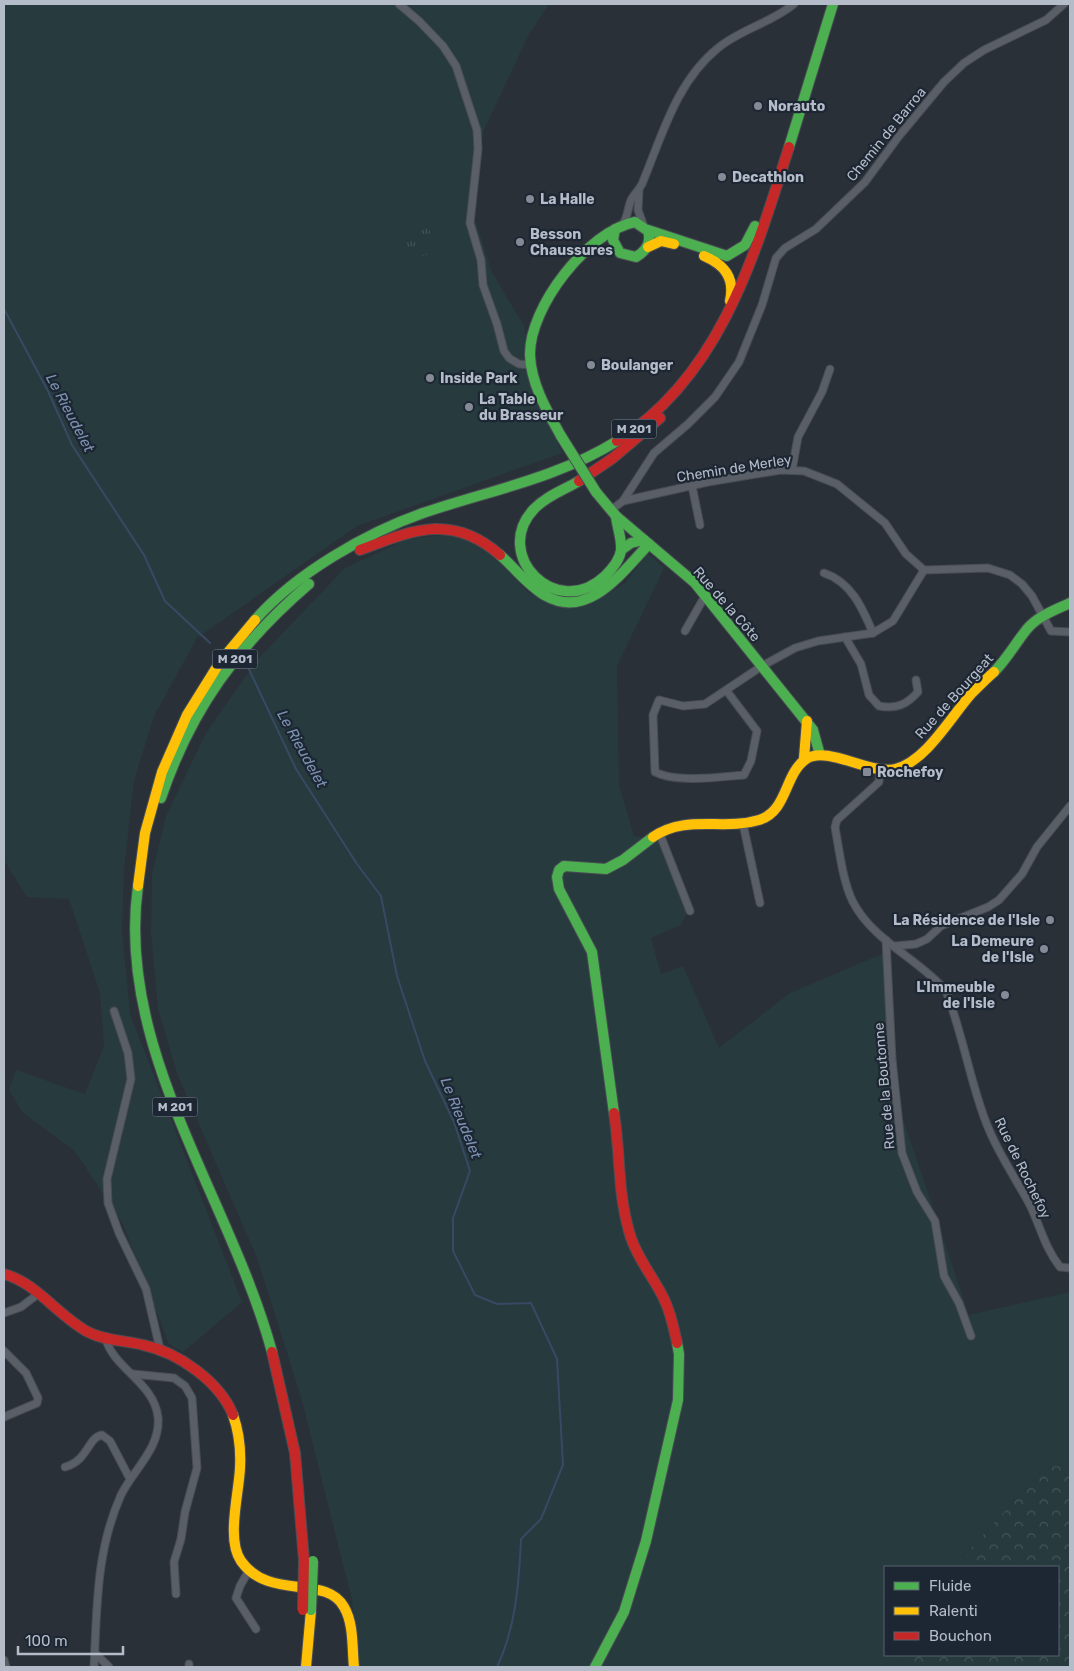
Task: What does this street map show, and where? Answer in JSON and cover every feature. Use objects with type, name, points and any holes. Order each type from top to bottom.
[{"type":"main road","name":"M 201","points":[[309,1560],[295,1443],[275,1359],[249,1281],[160,1070],[144,1010],[137,966],[136,899],[142,845],[158,778],[181,725],[223,656],[284,592],[333,558],[409,519],[548,475],[602,450],[652,416],[676,392],[716,339],[736,300],[753,257],[833,4]]},
{"type":"main road","name":"M 201","points":[[306,1667],[309,1560],[307,1479],[288,1384],[258,1284],[174,1086],[159,1043],[145,974],[141,920],[146,859],[153,826],[172,766],[196,716],[228,666],[272,616],[316,578],[358,551],[420,522],[549,480],[584,464],[624,442],[654,418],[697,375],[728,328],[749,280],[790,161],[839,4]]},
{"type":"main road","points":[[531,365],[531,343],[538,317],[551,294],[597,239],[624,222],[634,220],[645,227],[714,253],[727,256],[736,253],[748,244],[777,169],[788,150]]},
{"type":"main road","points":[[615,229],[613,235],[614,246],[619,253],[629,257],[641,255],[648,247],[650,242],[645,227]]},
{"type":"main road","points":[[648,247],[661,242],[670,243],[710,258],[723,266],[728,272],[731,277],[733,293],[718,328],[716,339]]},
{"type":"main road","points":[[587,251],[600,245],[614,246]]},
{"type":"main road","points":[[646,542],[631,543],[621,550],[615,564],[596,585],[575,592],[562,592],[547,588],[537,580],[526,565],[520,544],[523,526],[534,509],[542,501],[582,479],[617,455],[671,409],[703,373],[727,336],[745,297],[749,280]]},
{"type":"main road","name":"Rue de la Côte","points":[[531,365],[546,407],[560,436],[596,492],[613,513],[695,583],[807,721],[813,730],[820,754]]},
{"type":"main road","points":[[613,513],[621,550]]},
{"type":"main road","points":[[358,551],[421,529],[437,528],[470,533],[500,555],[541,595],[559,602],[572,602],[595,597],[604,591],[646,542]]},
{"type":"main road","name":"Rue de Bourgeat","points":[[880,770],[895,769],[929,746],[983,680],[1006,660],[1028,628],[1043,616],[1070,603]]},
{"type":"main road","points":[[804,758],[807,721]]},
{"type":"main road","points":[[595,1667],[624,1612],[644,1550],[678,1400],[679,1354],[673,1324],[665,1300],[642,1262],[632,1240],[625,1216],[619,1187],[617,1131],[594,961],[586,938],[556,880],[562,867],[576,865],[603,870],[616,864],[660,832],[684,823],[743,824],[758,821],[773,812],[783,801],[798,765],[804,758],[820,754],[880,770]]},
{"type":"main road","points":[[4,1274],[22,1280],[60,1313],[86,1331],[106,1340],[160,1349],[200,1376],[217,1392],[234,1415],[241,1439],[241,1467],[234,1525],[235,1548],[248,1572],[261,1580],[276,1586],[327,1590],[336,1596],[345,1606],[354,1667]]},
{"type":"main road","name":"M 201","points":[[298,1667],[307,1610]]},
{"type":"street","points":[[398,4],[419,21],[443,46],[456,66],[477,130],[478,150],[470,223],[481,260],[483,285],[497,324],[504,351],[509,358],[519,364],[531,365]]},
{"type":"street","points":[[624,222],[632,199],[639,190],[676,101],[702,64],[718,48],[734,36],[784,12],[794,4]]},
{"type":"street","name":"Chemin de Barroa","points":[[622,501],[654,453],[688,424],[715,397],[739,362],[762,305],[776,258],[784,248],[816,229],[865,182],[899,136],[944,82],[964,63],[984,50],[1046,20],[1064,4]]},
{"type":"street","points":[[639,190],[638,210],[645,227]]},
{"type":"street","points":[[792,470],[798,437],[822,392],[830,369]]},
{"type":"street","name":"Chemin de Merley","points":[[613,513],[622,501],[692,486],[792,470],[804,471],[838,484],[885,523],[906,554],[924,570]]},
{"type":"street","points":[[692,486],[700,525]]},
{"type":"street","points":[[726,690],[757,731],[751,760],[744,775],[665,777],[655,772],[652,715],[659,700],[683,706],[705,704],[726,690],[762,666],[795,648],[818,641],[873,633],[893,620],[924,570],[988,568],[999,570],[1022,584],[1032,596],[1051,631],[1070,632]]},
{"type":"street","points":[[824,573],[835,577],[845,584],[861,606],[873,633]]},
{"type":"street","points":[[685,631],[705,596]]},
{"type":"street","points":[[845,637],[861,664],[869,695],[879,706],[893,708],[907,703],[918,692],[916,680]]},
{"type":"street","name":"Rue de Rochefoy","points":[[880,770],[879,782],[837,820],[835,828],[852,901],[864,919],[886,940],[936,979],[946,991],[966,1060],[991,1133],[1030,1207],[1044,1243],[1060,1267],[1070,1268]]},
{"type":"street","points":[[895,946],[916,944],[927,939],[941,926],[956,918],[988,907],[999,900],[1022,874],[1037,846],[1070,806]]},
{"type":"street","points":[[743,824],[760,903]]},
{"type":"street","points":[[660,832],[690,910]]},
{"type":"street","name":"Rue de la Boutonne","points":[[886,940],[892,1059],[902,1153],[917,1192],[935,1221],[944,1276],[959,1303],[971,1336]]},
{"type":"street","points":[[114,1011],[128,1053],[131,1079],[126,1105],[114,1142],[107,1179],[108,1203],[119,1233],[146,1289],[160,1349]]},
{"type":"street","points":[[4,1313],[21,1306],[38,1294]]},
{"type":"street","points":[[94,1667],[98,1578],[114,1514],[130,1479],[149,1451],[158,1419],[155,1404],[134,1374],[109,1350],[106,1340]]},
{"type":"street","points":[[4,1351],[26,1373],[38,1398],[37,1404],[4,1417]]},
{"type":"street","points":[[134,1374],[174,1378],[185,1386],[192,1398],[197,1468],[185,1512],[182,1539],[174,1562],[176,1594]]},
{"type":"street","points":[[65,1467],[82,1458],[93,1439],[102,1435],[110,1441],[130,1479]]},
{"type":"street","points":[[248,1572],[236,1598],[256,1629]]},
{"type":"street","points":[[95,1653],[109,1667]]},
{"type":"street","points":[[4,1660],[6,1667]]},
{"type":"green space","points":[[4,4],[549,4],[529,34],[483,132],[474,216],[492,272],[524,326],[547,419],[562,453],[357,526],[197,638],[154,716],[134,781],[124,869],[122,931],[130,1014],[242,1302],[183,1352],[169,1344],[123,1224],[75,1151],[23,1113],[9,1090],[16,1070],[85,1094],[104,1046],[100,993],[69,899],[27,897],[4,860]]},
{"type":"green space","points":[[428,226],[437,251],[410,260],[404,234]]},
{"type":"green space","points":[[453,534],[484,547],[529,593],[560,607],[590,604],[625,583],[647,553],[664,568],[617,666],[619,785],[634,836],[658,839],[687,912],[681,925],[651,938],[661,974],[683,966],[719,1048],[790,993],[889,951],[900,1110],[969,1315],[1070,1292],[1070,1465],[1046,1467],[954,1566],[884,1566],[884,1656],[903,1656],[898,1667],[358,1667],[352,1600],[301,1397],[257,1258],[177,1073],[158,1009],[151,933],[152,874],[166,816],[206,733],[258,659],[345,568],[407,539]]},
{"type":"green space","points":[[1070,1465],[1070,1667],[898,1667],[903,1656],[1059,1656],[1059,1566],[954,1566],[1046,1467]]},
{"type":"waterway","name":"Le Rieudelet","points":[[4,309],[48,391],[72,445],[144,555],[165,601],[210,643]]},
{"type":"waterway","name":"Le Rieudelet","points":[[246,663],[296,769],[357,864],[381,896],[397,976],[425,1061],[454,1122],[470,1171],[453,1218],[453,1251],[475,1295],[497,1304],[531,1303],[557,1359],[563,1465],[541,1519],[521,1539],[515,1605],[508,1636],[497,1667]]},
{"type":"traffic: fast","points":[[789,147],[833,4]]},
{"type":"traffic: fast","points":[[561,436],[550,417],[533,376],[530,355],[532,336],[539,315],[550,294],[581,255],[599,240],[617,228],[635,222],[648,231],[649,243],[643,252],[636,257],[620,253],[613,240],[615,229]]},
{"type":"traffic: fast","points":[[648,230],[727,256],[745,245],[755,226]]},
{"type":"traffic: fast","points":[[561,436],[596,492]]},
{"type":"traffic: fast","points":[[255,620],[271,603],[311,571],[378,532],[423,513],[522,483],[571,465],[617,441]]},
{"type":"traffic: fast","points":[[579,481],[539,504],[523,527],[520,545],[525,562],[535,577],[550,587],[567,591],[586,588],[605,576],[617,561],[621,550],[616,516]]},
{"type":"traffic: fast","points":[[596,492],[616,516],[695,583],[813,730],[820,755]]},
{"type":"traffic: fast","points":[[621,550],[631,543],[644,540]]},
{"type":"traffic: fast","points":[[500,555],[539,592],[562,602],[577,602],[591,597],[604,589],[649,544]]},
{"type":"traffic: fast","points":[[161,798],[187,736],[202,707],[220,680],[260,631],[309,584]]},
{"type":"traffic: fast","points":[[994,672],[1031,624],[1070,603]]},
{"type":"traffic: fast","points":[[614,1113],[592,952],[559,889],[557,877],[559,870],[564,866],[606,869],[623,860],[653,837]]},
{"type":"traffic: fast","points":[[138,886],[135,947],[143,1007],[159,1065],[181,1124],[254,1295],[272,1352]]},
{"type":"traffic: fast","points":[[595,1667],[624,1612],[646,1541],[678,1400],[679,1354],[677,1343]]},
{"type":"traffic: fast","points":[[311,1610],[313,1561]]},
{"type":"traffic: slow","points":[[648,247],[661,241],[674,244]]},
{"type":"traffic: slow","points":[[704,256],[718,264],[727,273],[731,286],[730,301]]},
{"type":"traffic: slow","points":[[138,886],[145,833],[162,772],[187,715],[220,662],[255,620]]},
{"type":"traffic: slow","points":[[653,837],[678,826],[732,824],[759,820],[775,809],[781,801],[793,774],[799,766],[806,759],[815,756],[837,758],[885,770],[906,765],[928,748],[972,693],[994,672]]},
{"type":"traffic: slow","points":[[804,758],[807,721]]},
{"type":"traffic: slow","points":[[233,1415],[238,1434],[240,1455],[234,1516],[234,1541],[241,1561],[253,1573],[266,1580],[311,1588],[336,1597],[344,1607],[350,1621],[354,1667]]},
{"type":"traffic: slow","points":[[306,1667],[311,1610]]},
{"type":"traffic: jam","points":[[617,441],[653,414],[683,383],[708,348],[729,310],[747,271],[789,147]]},
{"type":"traffic: jam","points":[[579,481],[613,458],[660,418]]},
{"type":"traffic: jam","points":[[360,550],[397,536],[432,529],[449,530],[465,534],[482,542],[500,555]]},
{"type":"traffic: jam","points":[[614,1113],[623,1206],[631,1238],[666,1304],[677,1343]]},
{"type":"traffic: jam","points":[[4,1274],[16,1278],[27,1285],[88,1332],[101,1337],[136,1343],[156,1349],[170,1354],[196,1370],[218,1391],[233,1415]]},
{"type":"traffic: jam","points":[[272,1352],[295,1453],[304,1560]]},
{"type":"traffic: jam","points":[[303,1610],[304,1560]]},
{"type":"place","name":"Norauto","points":[[758,106]]},
{"type":"place","name":"Decathlon","points":[[722,177]]},
{"type":"place","name":"La Halle","points":[[530,199]]},
{"type":"place","name":"Besson Chaussures","points":[[520,242]]},
{"type":"place","name":"Boulanger","points":[[591,365]]},
{"type":"place","name":"Inside Park","points":[[430,378]]},
{"type":"place","name":"La Table du Brasseur","points":[[469,407]]},
{"type":"place","name":"Rochefoy","points":[[867,772]]},
{"type":"place","name":"La Résidence de l'Isle","points":[[1050,920]]},
{"type":"place","name":"La Demeure de l'Isle","points":[[1044,949]]},
{"type":"place","name":"L'Immeuble de l'Isle","points":[[1005,995]]}]
